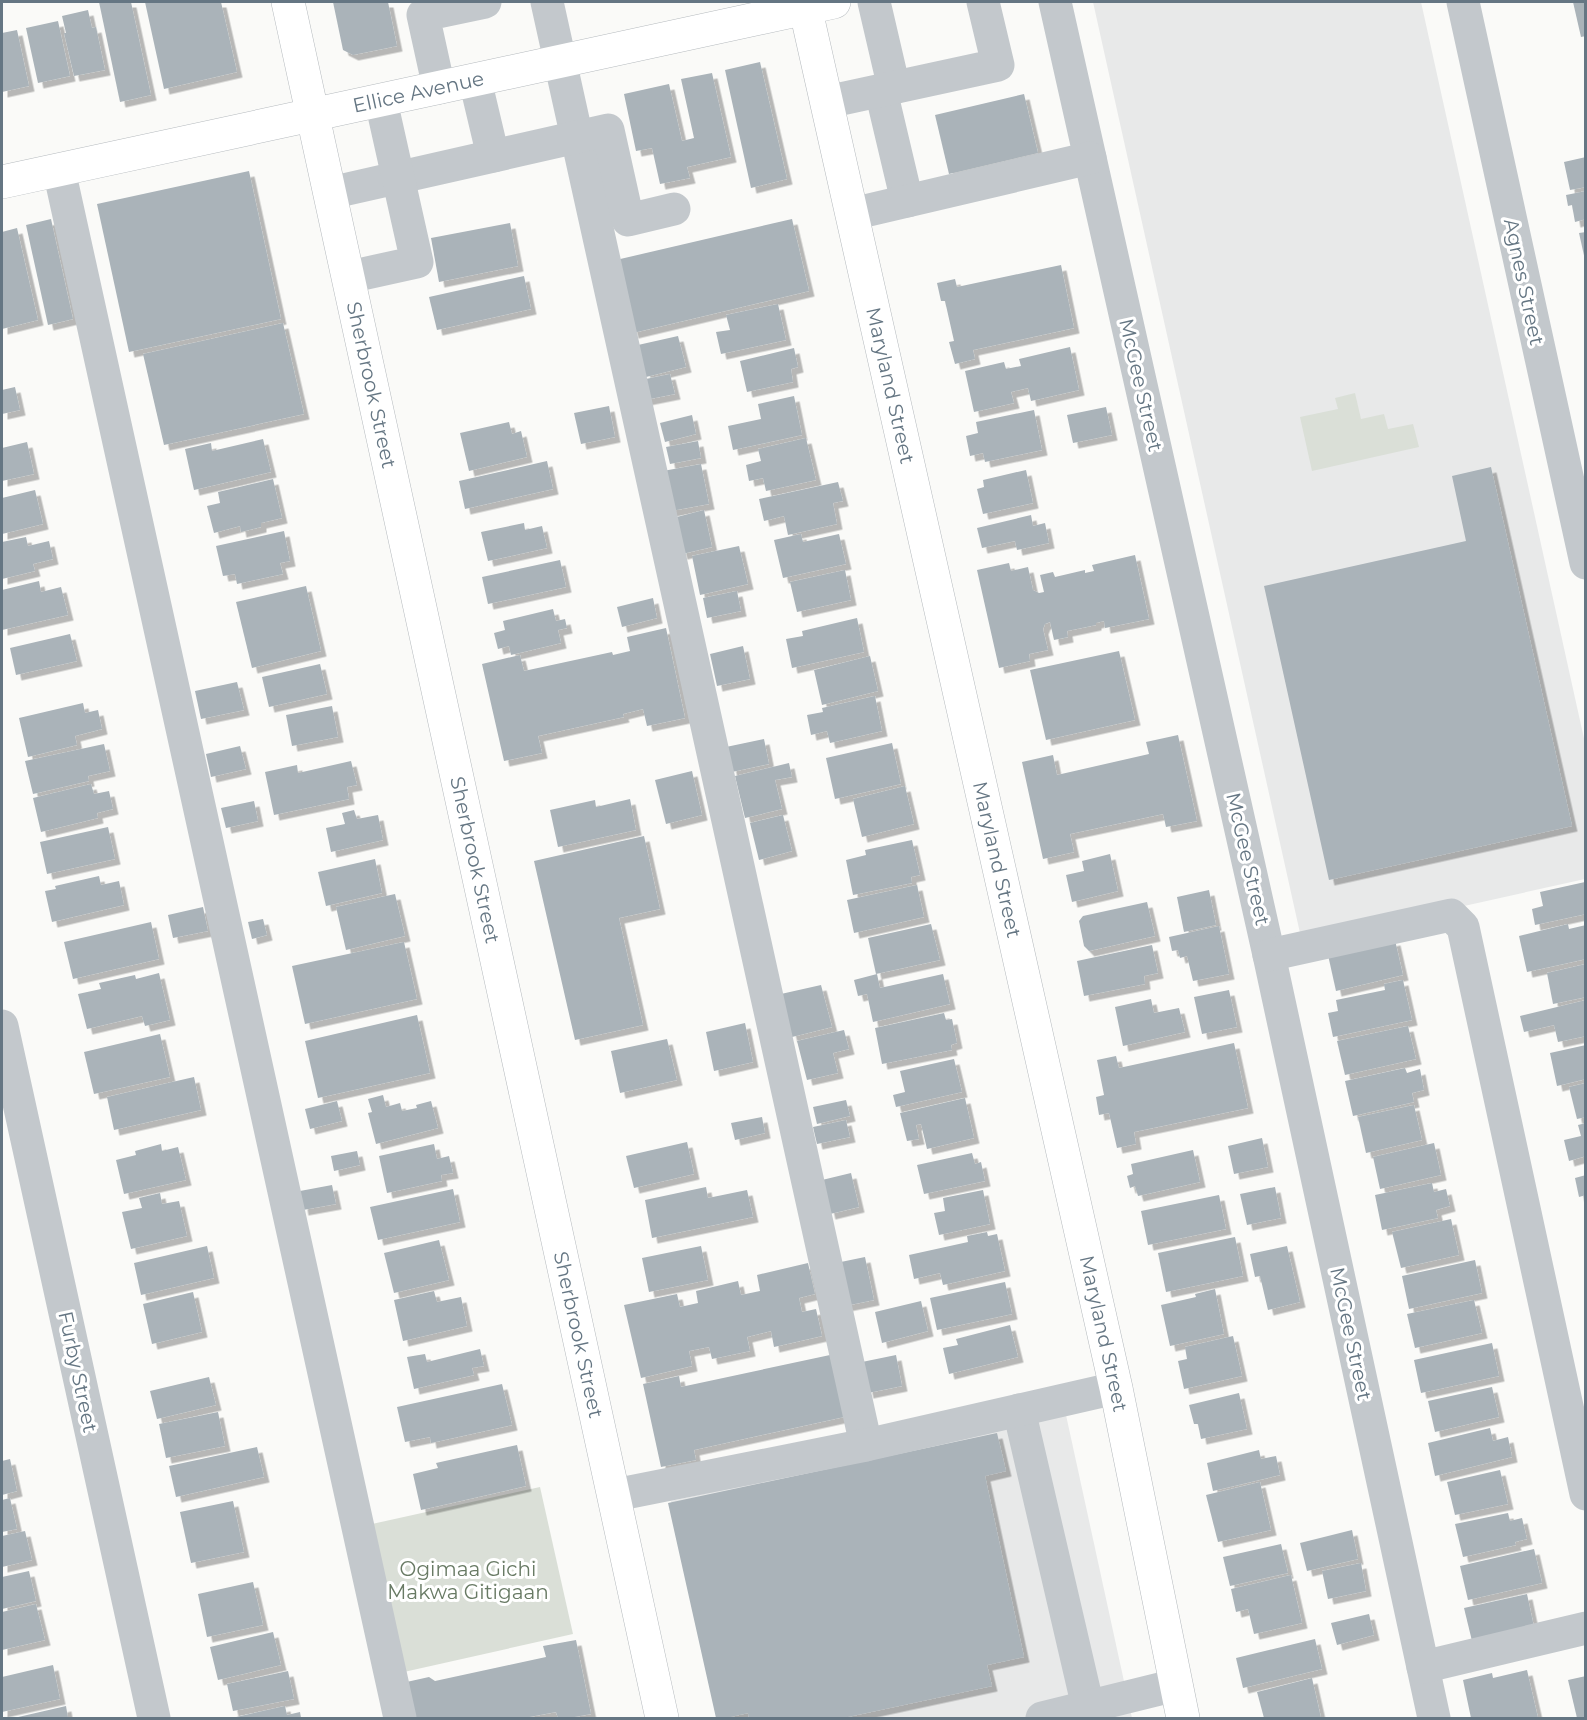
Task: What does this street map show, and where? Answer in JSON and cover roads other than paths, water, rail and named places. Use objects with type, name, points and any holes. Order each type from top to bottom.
[{"type":"main road","name":"Sherbrook Street","points":[[288,2],[662,1719]]},
{"type":"main road","name":"Ellice Avenue","points":[[2,182],[560,62],[815,4]]},
{"type":"main road","name":"Maryland Street","points":[[815,4],[827,102],[1116,1388],[1183,1719]]},
{"type":"street","points":[[439,88],[423,15],[485,2]]},
{"type":"street","points":[[547,2],[866,1445]]},
{"type":"street","points":[[873,2],[907,201]]},
{"type":"street","points":[[827,102],[998,65],[983,2]]},
{"type":"street","name":"McGee Street","points":[[1055,2],[1269,956],[1423,1667],[1425,1717]]},
{"type":"street","name":"Agnes Street","points":[[1463,2],[1586,563]]},
{"type":"street","points":[[475,80],[493,156]]},
{"type":"street","points":[[349,277],[417,262],[381,100]]},
{"type":"street","points":[[330,193],[608,130],[628,220],[674,209]]},
{"type":"street","points":[[852,214],[1090,158]]},
{"type":"street","points":[[59,170],[400,1719]]},
{"type":"street","points":[[1269,956],[1451,915],[1463,927],[1586,1494]]},
{"type":"street","name":"Furby Street","points":[[2,1026],[153,1719]]},
{"type":"street","points":[[615,1495],[866,1445],[1116,1388]]},
{"type":"street","points":[[1019,1410],[1088,1707]]},
{"type":"street","points":[[1423,1667],[1586,1628]]},
{"type":"street","points":[[1042,1719],[1176,1685]]},
{"type":"park label","name":"Ogimaa Gichi Makwa Gitigaan","points":[[468,1580]]}]
